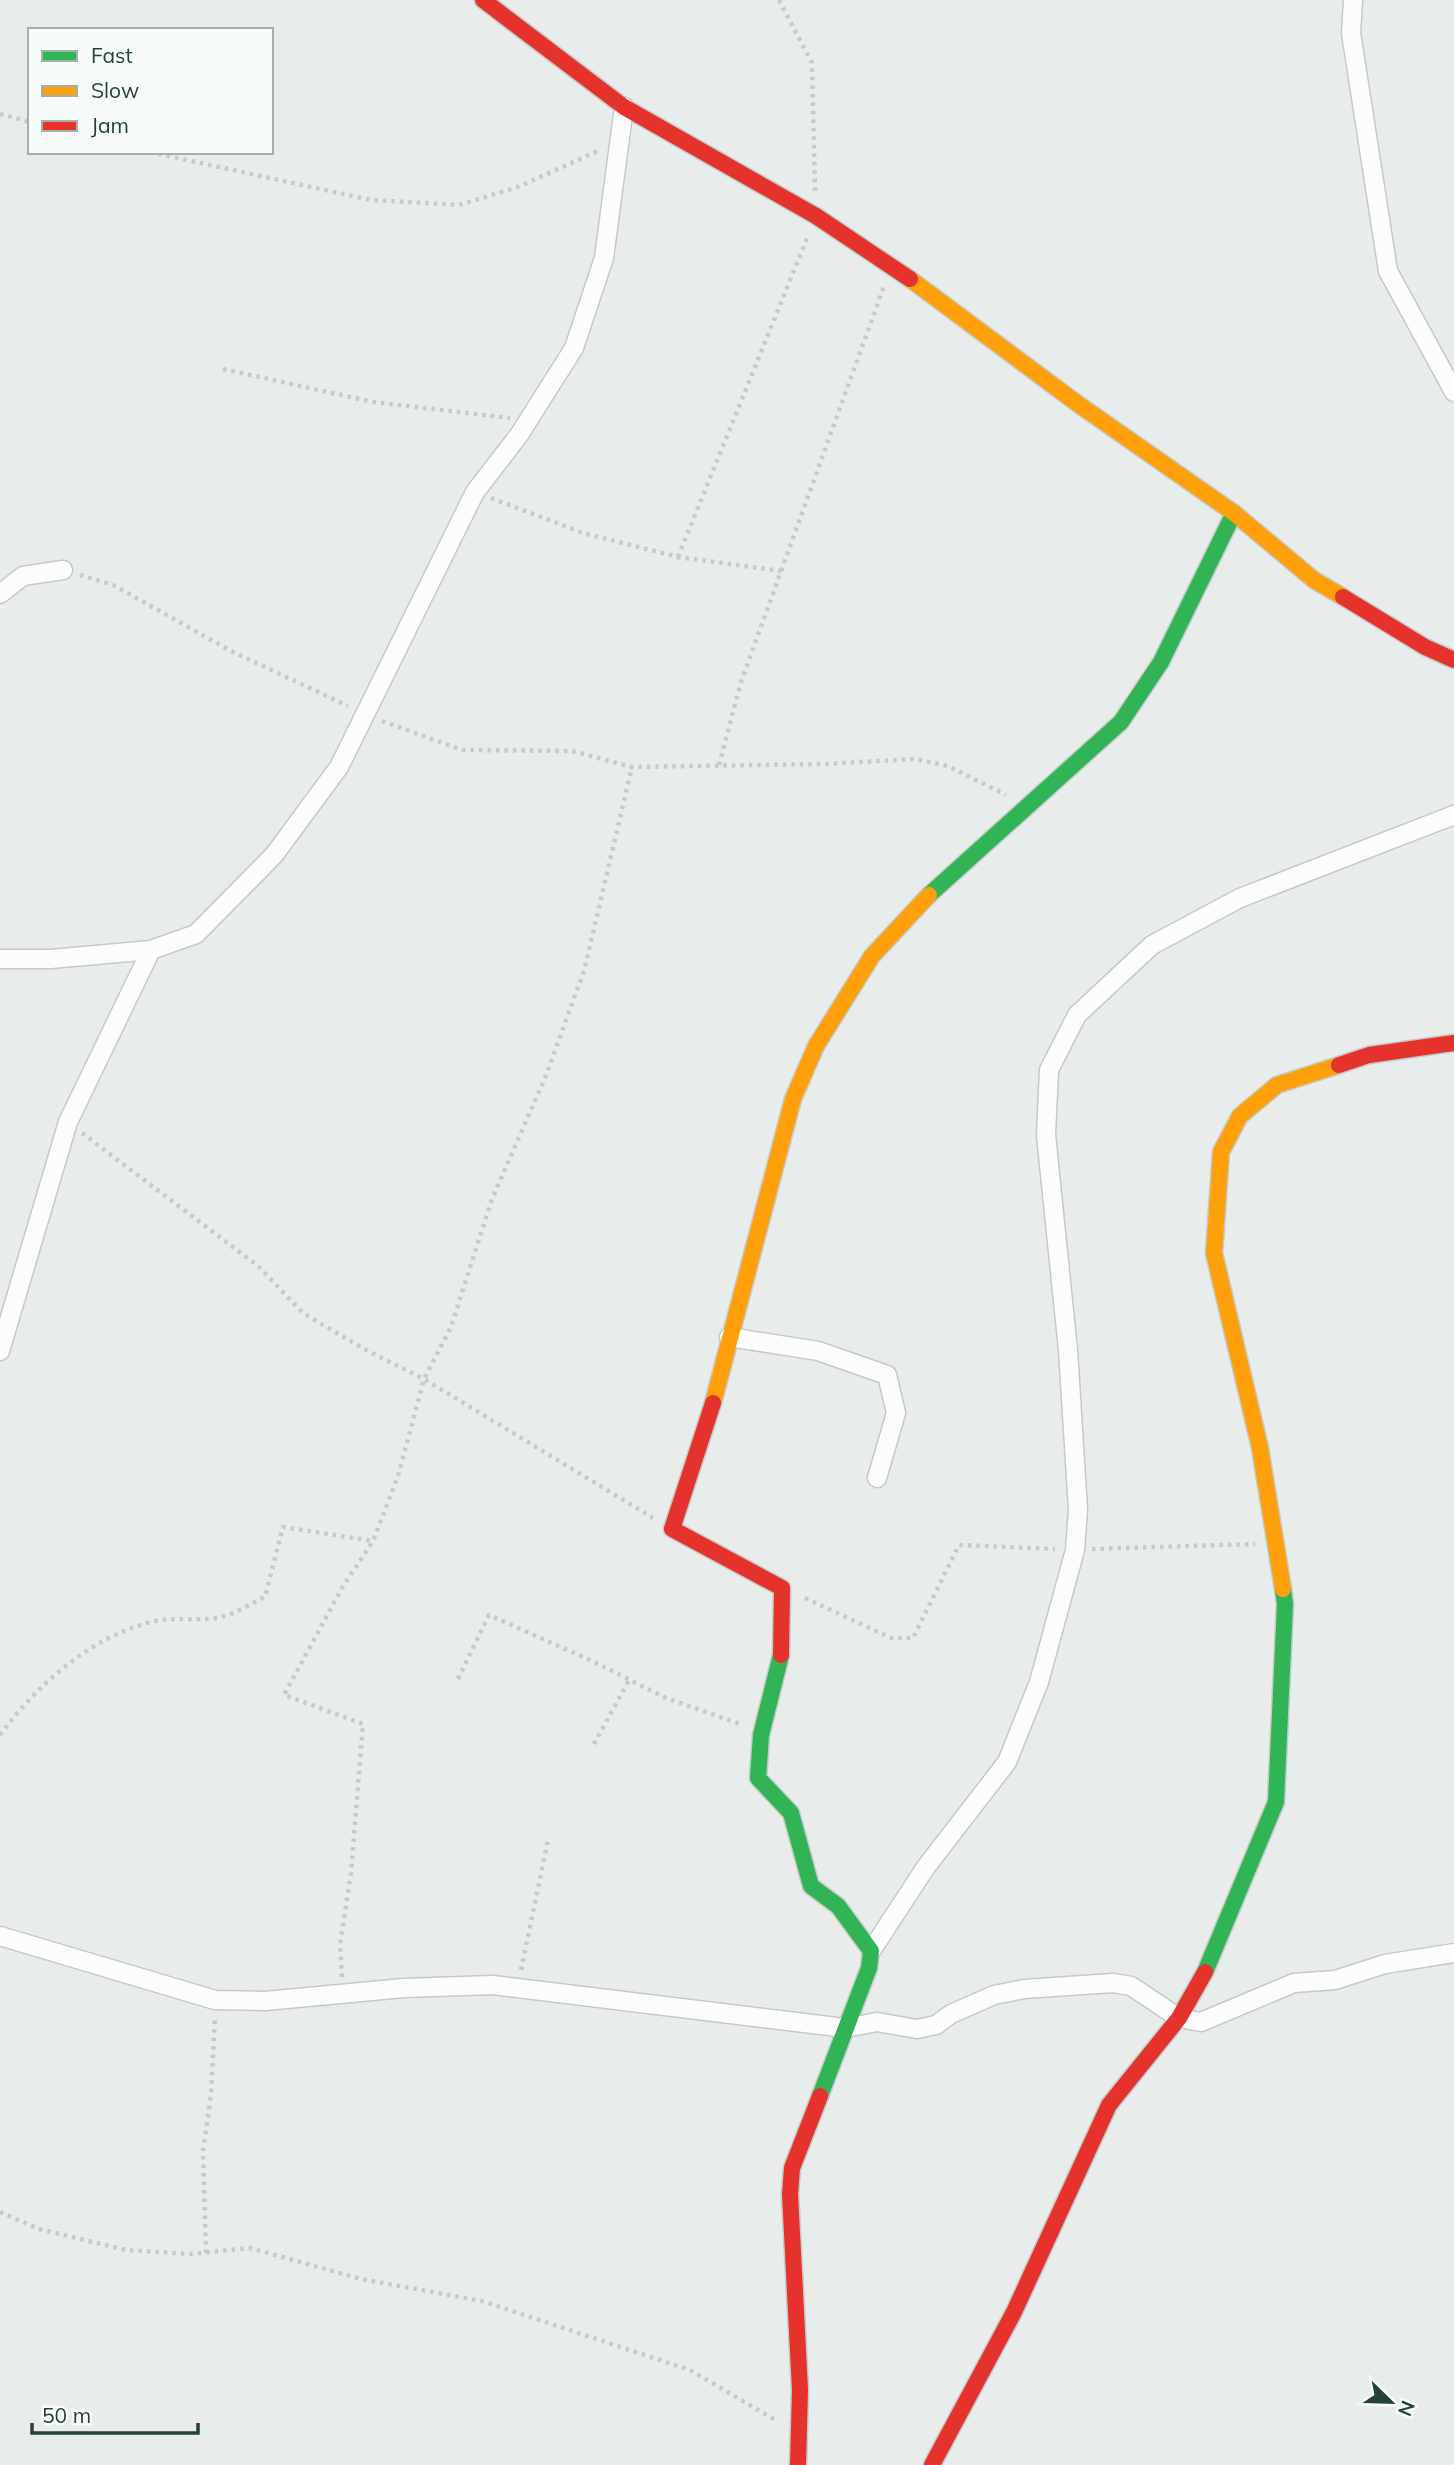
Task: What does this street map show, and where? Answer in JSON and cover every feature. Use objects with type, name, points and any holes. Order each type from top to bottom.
[{"type":"street","points":[[483,0],[624,107],[816,216],[891,265],[1078,404],[1234,513],[1314,580],[1425,647],[1454,660]]},
{"type":"street","points":[[1353,0],[1351,33],[1388,271],[1454,392]]},
{"type":"street","points":[[0,958],[51,959],[151,950],[196,934],[274,855],[339,767],[475,492],[528,420],[574,348],[604,258],[624,107]]},
{"type":"street","points":[[870,1951],[838,1906],[811,1886],[791,1813],[758,1777],[758,1760],[780,1658],[783,1628],[782,1588],[672,1529],[704,1436],[793,1099],[816,1046],[872,956],[944,878],[1028,807],[1121,722],[1161,662],[1234,513]]},
{"type":"street","points":[[0,594],[23,576],[63,570]]},
{"type":"street","points":[[798,2465],[800,2389],[790,2194],[792,2168],[869,1968],[870,1951],[926,1867],[1007,1762],[1039,1682],[1075,1550],[1078,1510],[1068,1350],[1046,1135],[1049,1070],[1077,1015],[1152,945],[1240,898],[1454,815]]},
{"type":"street","points":[[0,1351],[68,1122],[151,950]]},
{"type":"street","points":[[932,2465],[1014,2312],[1109,2105],[1179,2018],[1209,1964],[1276,1802],[1285,1604],[1260,1448],[1214,1253],[1220,1152],[1240,1116],[1277,1085],[1369,1055],[1454,1043]]},
{"type":"street","points":[[729,1337],[818,1351],[887,1375],[896,1413],[877,1478]]},
{"type":"street","points":[[0,1936],[215,2000],[265,2001],[404,1988],[493,1985],[845,2028],[877,2022],[918,2029],[936,2025],[951,2014],[994,1995],[1024,1989],[1113,1983],[1131,1986],[1179,2018],[1200,2022],[1294,1983],[1335,1980],[1385,1964],[1454,1953]]},
{"type":"path","points":[[678,557],[816,216],[811,63],[779,0]]},
{"type":"path","points":[[0,114],[28,121]]},
{"type":"path","points":[[159,154],[371,200],[459,205],[518,187],[619,141]]},
{"type":"path","points":[[719,765],[741,682],[826,452],[891,265]]},
{"type":"path","points":[[222,369],[373,402],[528,420]]},
{"type":"path","points":[[475,492],[583,533],[678,557],[781,571]]},
{"type":"path","points":[[63,570],[113,585],[231,651],[367,715],[462,750],[572,751],[632,767],[823,764],[915,759],[948,766],[1028,807]]},
{"type":"path","points":[[343,1995],[340,1945],[351,1873],[363,1724],[284,1695],[342,1588],[373,1541],[398,1476],[424,1379],[451,1326],[492,1199],[545,1078],[584,971],[632,767]]},
{"type":"path","points":[[68,1122],[258,1266],[303,1312],[364,1349],[424,1379],[672,1529]]},
{"type":"path","points":[[0,1735],[20,1708],[71,1661],[107,1637],[154,1621],[222,1617],[265,1597],[283,1527],[373,1541]]},
{"type":"path","points":[[782,1588],[891,1638],[913,1638],[959,1545],[1075,1550],[1275,1543]]},
{"type":"path","points":[[458,1679],[489,1615],[666,1698],[764,1733]]},
{"type":"path","points":[[594,1744],[629,1680]]},
{"type":"path","points":[[517,1988],[548,1840]]},
{"type":"path","points":[[206,2253],[203,2151],[211,2095],[215,2000]]},
{"type":"path","points":[[0,2212],[39,2228],[126,2250],[206,2253],[250,2248],[361,2280],[482,2301],[690,2371],[799,2434]]},
{"type":"traffic: fast","points":[[929,895],[1121,722],[1161,662],[1234,513]]},
{"type":"traffic: fast","points":[[1205,1972],[1276,1802],[1285,1604],[1283,1589]]},
{"type":"traffic: fast","points":[[781,1655],[761,1735],[758,1778],[791,1813],[811,1886],[838,1906],[871,1951],[869,1968],[820,2096]]},
{"type":"traffic: slow","points":[[910,279],[1078,404],[1234,513],[1314,580],[1343,597]]},
{"type":"traffic: slow","points":[[713,1403],[793,1099],[816,1046],[872,956],[929,895]]},
{"type":"traffic: slow","points":[[1283,1589],[1260,1448],[1214,1253],[1221,1152],[1240,1116],[1277,1085],[1339,1065]]},
{"type":"traffic: jam","points":[[483,0],[624,107],[816,216],[910,279]]},
{"type":"traffic: jam","points":[[1343,597],[1425,647],[1454,660]]},
{"type":"traffic: jam","points":[[1339,1065],[1369,1055],[1454,1043]]},
{"type":"traffic: jam","points":[[713,1403],[672,1529],[782,1588],[781,1655]]},
{"type":"traffic: jam","points":[[932,2465],[1014,2312],[1109,2105],[1179,2018],[1205,1972]]},
{"type":"traffic: jam","points":[[798,2465],[800,2390],[790,2194],[792,2168],[820,2096]]}]
